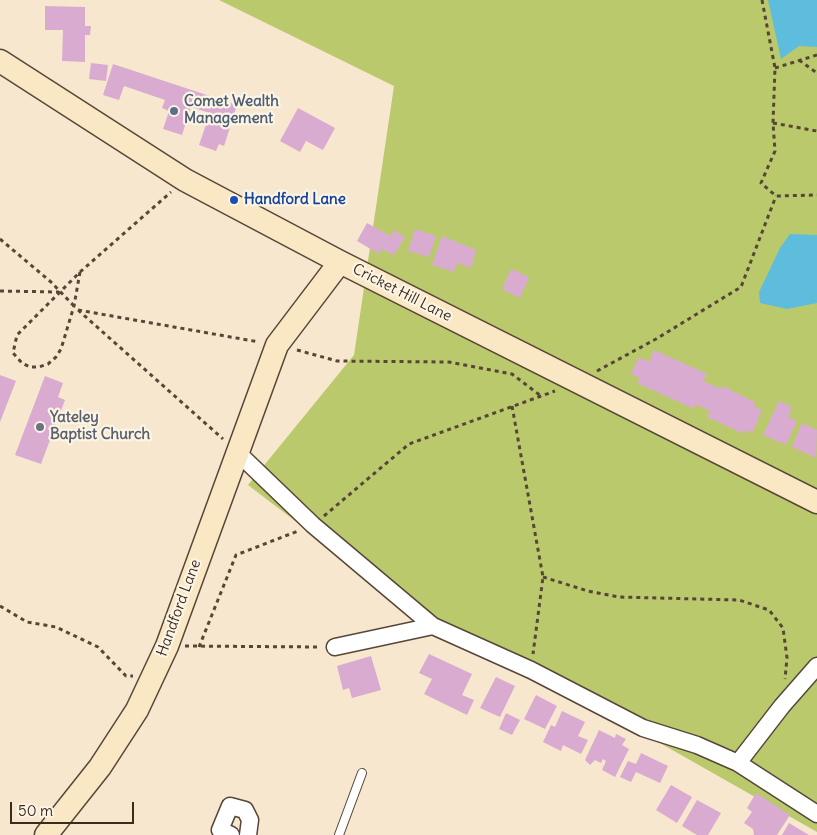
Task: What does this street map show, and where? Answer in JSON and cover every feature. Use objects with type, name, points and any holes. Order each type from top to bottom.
[{"type":"street","name":"Cricket Hill Lane","points":[[0,61],[185,180],[340,262],[817,502]]},
{"type":"street","name":"Handford Lane","points":[[46,835],[100,767],[137,710],[166,646],[277,345],[340,262]]},
{"type":"street","points":[[236,452],[313,525],[433,626],[531,670],[643,728],[697,745],[738,763],[817,814]]},
{"type":"street","points":[[335,647],[433,626]]},
{"type":"street","points":[[738,763],[782,706],[817,666]]},
{"type":"street","points":[[231,835],[220,830],[230,806],[245,810],[250,820],[248,835]]},
{"type":"lane","points":[[339,835],[362,773]]},
{"type":"path","points":[[762,0],[775,68],[773,123],[775,151],[761,183],[776,196],[817,195]]},
{"type":"path","points":[[775,68],[817,55]]},
{"type":"path","points":[[798,60],[817,73]]},
{"type":"path","points":[[773,123],[817,131]]},
{"type":"path","points":[[80,272],[74,306],[61,348],[48,364],[30,367],[16,358],[13,352],[17,335],[80,272],[185,180]]},
{"type":"path","points":[[576,382],[656,338],[741,287],[776,196]]},
{"type":"path","points":[[0,239],[236,452]]},
{"type":"path","points":[[0,291],[60,292]]},
{"type":"path","points":[[78,310],[277,345],[337,361],[449,362],[512,374],[542,396],[408,444],[313,525],[236,555],[199,647]]},
{"type":"path","points":[[512,406],[543,577],[531,670]]},
{"type":"path","points":[[543,577],[588,591],[619,598],[740,600],[769,610],[783,628],[787,658],[782,706]]},
{"type":"path","points":[[0,606],[27,622],[56,627],[98,647],[126,676],[152,677]]},
{"type":"path","points":[[166,646],[335,647]]},
{"type":"green space","points":[[219,0],[817,0],[817,832],[531,670],[433,626],[248,485],[354,355],[394,86]]},
{"type":"water","points":[[768,0],[817,0],[817,47],[799,46],[781,59]]},
{"type":"water","points":[[790,234],[817,235],[817,303],[787,309],[760,303],[759,292],[780,248]]},
{"type":"building","points":[[45,6],[85,7],[85,26],[91,26],[90,35],[85,35],[85,62],[62,61],[63,30],[45,30]]},
{"type":"building","points":[[91,63],[108,65],[106,81],[89,79]]},
{"type":"building","points":[[113,64],[237,105],[224,146],[219,144],[216,151],[199,145],[210,113],[191,107],[182,135],[163,129],[169,111],[162,108],[165,100],[124,86],[119,100],[103,95]]},
{"type":"building","points":[[298,108],[335,128],[323,150],[306,141],[300,152],[280,141]]},
{"type":"building","points":[[367,223],[391,236],[394,230],[405,237],[394,255],[382,249],[379,254],[357,241]]},
{"type":"building","points":[[415,229],[436,236],[429,257],[408,251]]},
{"type":"building","points":[[442,236],[476,250],[471,268],[457,263],[454,272],[432,265]]},
{"type":"building","points":[[511,269],[529,277],[520,298],[502,289]]},
{"type":"building","points":[[654,350],[707,374],[703,381],[721,389],[723,386],[756,403],[754,407],[762,410],[752,433],[745,430],[744,434],[707,417],[710,411],[695,404],[694,409],[637,383],[640,378],[631,374],[639,357],[649,362]]},
{"type":"building","points":[[0,375],[16,381],[0,422]]},
{"type":"building","name":"Yateley Baptist Church","points":[[45,376],[63,383],[58,397],[65,400],[41,464],[15,455]]},
{"type":"building","points":[[779,401],[792,407],[788,417],[797,421],[786,445],[763,435]]},
{"type":"building","points":[[802,423],[817,430],[816,458],[792,447]]},
{"type":"building","points":[[429,654],[472,674],[462,695],[474,700],[467,715],[424,694],[432,679],[419,673]]},
{"type":"building","points":[[371,656],[381,690],[352,698],[349,688],[343,690],[337,666]]},
{"type":"building","points":[[496,677],[515,686],[500,717],[480,708]]},
{"type":"building","points":[[536,695],[557,706],[545,729],[524,719]]},
{"type":"building","points":[[562,711],[585,722],[578,736],[588,740],[581,754],[563,745],[561,751],[543,742],[551,725],[555,727]]},
{"type":"building","points":[[506,713],[520,720],[512,735],[499,729]]},
{"type":"building","points":[[599,730],[615,738],[616,734],[626,739],[622,745],[629,749],[615,777],[602,770],[606,761],[603,759],[601,763],[595,760],[590,765],[585,760]]},
{"type":"building","points":[[641,753],[668,766],[660,783],[636,772],[631,782],[620,777],[628,761],[636,764]]},
{"type":"building","points":[[671,785],[692,797],[677,823],[656,810]]},
{"type":"building","points":[[756,793],[790,815],[777,835],[754,835],[753,829],[744,823],[752,812],[747,808]]},
{"type":"building","points":[[697,800],[721,813],[708,835],[697,835],[682,826]]},
{"type":"building","points":[[789,823],[809,835],[782,835]]},
{"type":"place","name":"Comet Wealth Management","points":[[174,111]]},
{"type":"place","name":"Handford Lane","points":[[234,200]]},
{"type":"place","name":"Yateley Baptist Church","points":[[40,427]]}]
